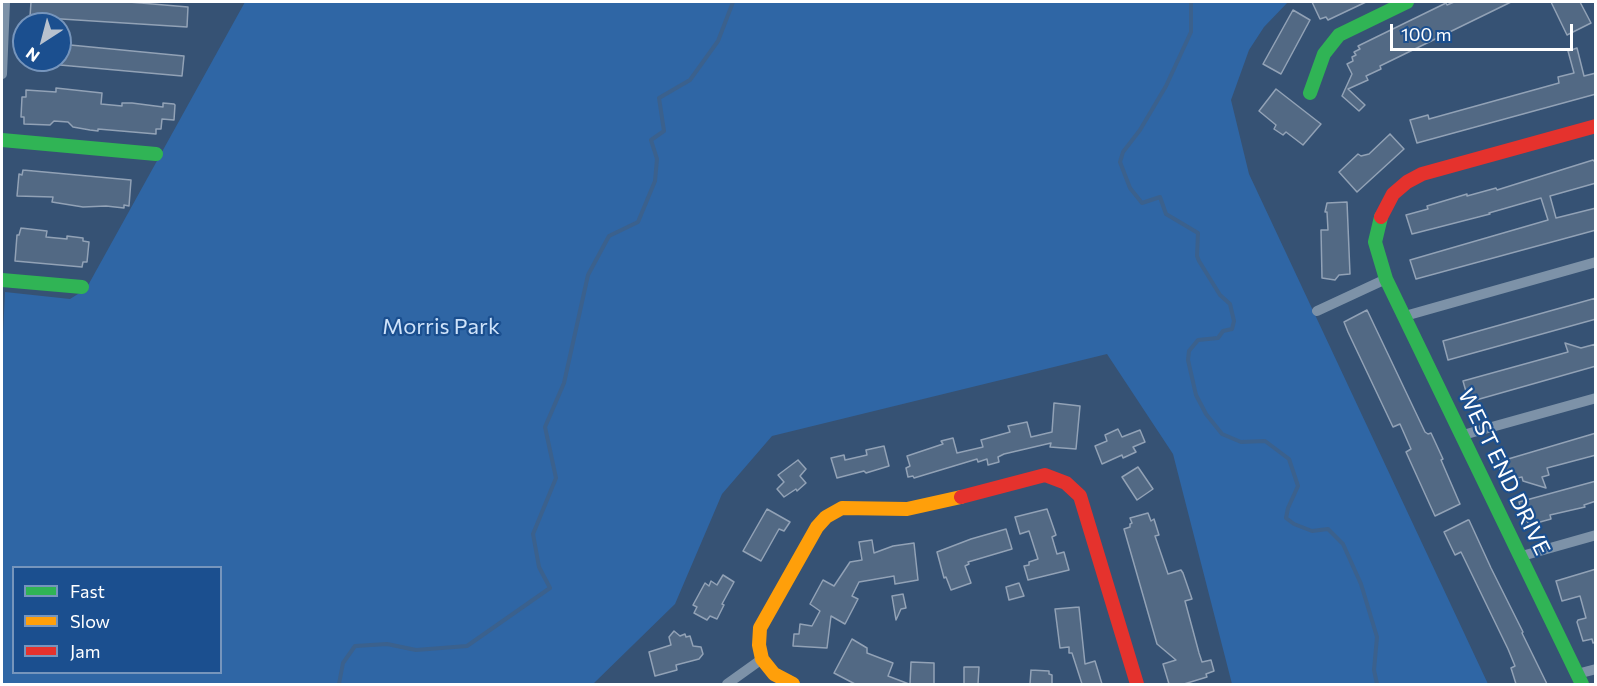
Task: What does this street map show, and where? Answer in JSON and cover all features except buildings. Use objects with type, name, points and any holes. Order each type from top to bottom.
[{"type":"street","points":[[2,74],[5,2]]},
{"type":"street","points":[[1310,93],[1324,54],[1339,35],[1407,2]]},
{"type":"street","name":"WEST END DRIVE","points":[[1580,679],[1386,279],[1374,242],[1378,223],[1393,194],[1422,174],[1596,126]]},
{"type":"street","points":[[2,140],[156,154]]},
{"type":"street","points":[[1405,316],[1596,262]]},
{"type":"street","points":[[1317,311],[1386,279]]},
{"type":"street","points":[[2,280],[82,287]]},
{"type":"street","points":[[1463,435],[1596,398]]},
{"type":"street","points":[[793,684],[774,674],[762,659],[759,645],[760,628],[817,527],[826,517],[842,508],[925,507],[1045,475],[1066,483],[1080,496],[1137,684]]},
{"type":"street","points":[[1522,556],[1596,535]]},
{"type":"street","points":[[727,684],[762,659]]},
{"type":"street","points":[[1580,679],[1596,669]]},
{"type":"green space","name":"Morris Park","points":[[245,2],[1288,2],[1264,27],[1249,50],[1231,100],[1249,174],[1488,684],[1232,684],[1173,454],[1107,354],[772,436],[722,494],[675,604],[593,684],[2,684],[2,355],[5,292],[70,299],[86,289]]},
{"type":"waterway","points":[[339,684],[343,663],[355,646],[387,644],[416,650],[467,646],[550,588],[539,567],[533,534],[556,478],[545,427],[564,383],[588,275],[609,236],[638,222],[655,181],[657,159],[651,140],[664,131],[659,98],[690,80],[718,41],[733,2]]},
{"type":"waterway","points":[[1191,2],[1191,32],[1166,86],[1140,130],[1123,152],[1120,162],[1130,188],[1142,203],[1160,197],[1166,214],[1198,233],[1197,256],[1199,261],[1220,295],[1230,304],[1234,321],[1232,329],[1223,331],[1218,338],[1198,340],[1189,351],[1188,360],[1196,395],[1206,414],[1222,434],[1241,442],[1265,441],[1289,459],[1298,486],[1286,518],[1312,531],[1328,529],[1343,544],[1361,584],[1377,637],[1374,670],[1377,684]]},
{"type":"traffic: fast","points":[[1310,93],[1324,54],[1339,35],[1407,2]]},
{"type":"traffic: fast","points":[[2,140],[156,154]]},
{"type":"traffic: fast","points":[[1381,217],[1375,242],[1386,279],[1582,684]]},
{"type":"traffic: fast","points":[[2,280],[82,287]]},
{"type":"traffic: slow","points":[[793,684],[774,674],[762,659],[759,645],[760,628],[817,527],[826,517],[842,508],[907,509],[961,497]]},
{"type":"traffic: jam","points":[[1381,217],[1393,194],[1407,182],[1422,174],[1596,126]]},
{"type":"traffic: jam","points":[[961,497],[1045,475],[1066,483],[1080,496],[1137,684]]}]
